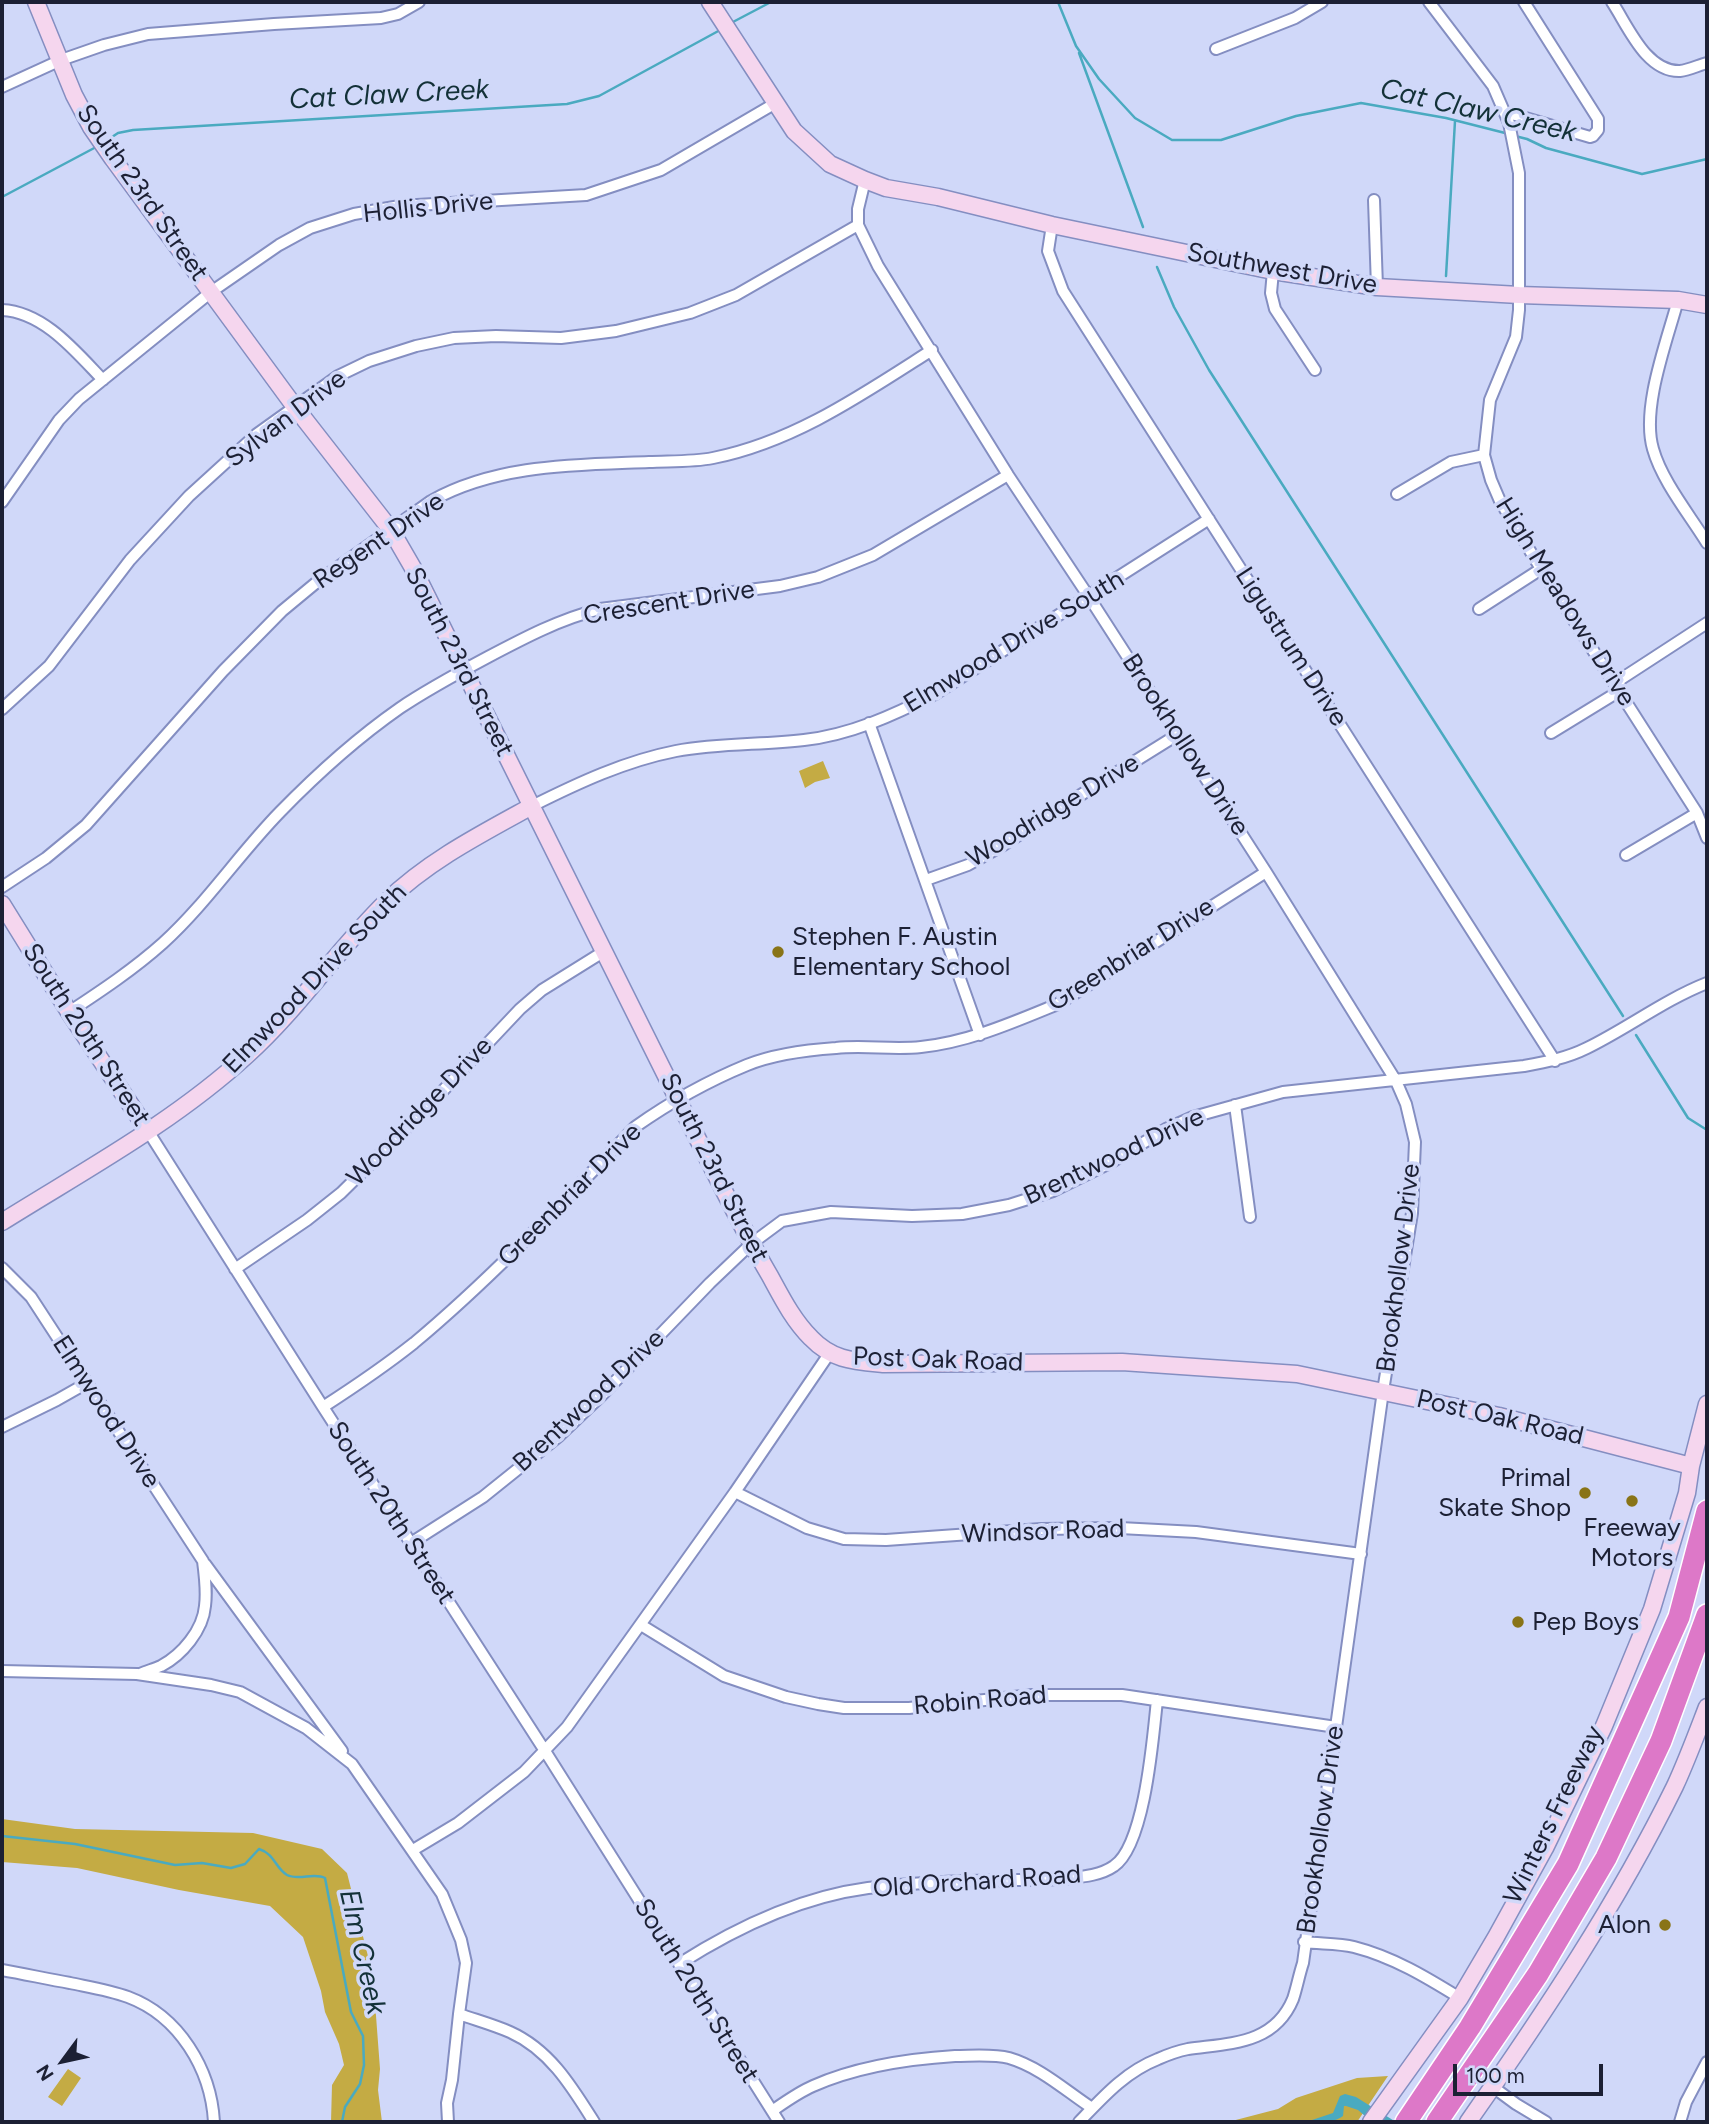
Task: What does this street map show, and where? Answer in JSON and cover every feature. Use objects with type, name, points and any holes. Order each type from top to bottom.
[{"type":"highway","name":"Winters Freeway","points":[[1406,2122],[1470,2027],[1568,1864],[1679,1617],[1707,1511]]},
{"type":"highway","points":[[1438,2120],[1538,1974],[1606,1858],[1661,1741],[1707,1615]]},
{"type":"street","name":"South 23rd Street","points":[[36,2],[74,95],[91,127],[295,407],[391,530],[464,669],[751,1244],[796,1321],[811,1339],[829,1354]]},
{"type":"street","points":[[2,87],[61,60],[148,34],[381,18],[398,15],[419,2]]},
{"type":"street","points":[[1216,48],[1295,18],[1322,2]]},
{"type":"street","name":"High Meadows Drive","points":[[1429,2],[1493,86],[1509,123],[1520,173],[1520,295],[1516,337],[1490,400],[1484,456],[1500,501],[1697,813],[1707,838]]},
{"type":"street","points":[[1505,112],[1590,137],[1598,130],[1598,119],[1524,2]]},
{"type":"street","points":[[1612,2],[1641,47],[1665,69],[1681,71],[1707,63]]},
{"type":"street","name":"Southwest Drive","points":[[712,5],[793,131],[830,164],[886,187],[1273,271],[1377,286],[1520,295],[1678,300],[1707,305]]},
{"type":"street","name":"Hollis Drive","points":[[2,502],[59,420],[79,399],[211,292],[279,245],[310,228],[354,214],[400,206],[586,195],[661,170],[775,104]]},
{"type":"street","points":[[858,225],[858,209],[864,180]]},
{"type":"street","points":[[1374,200],[1377,286]]},
{"type":"street","name":"Brookhollow Drive","points":[[858,225],[878,266],[1008,475],[1266,872],[1396,1081],[1406,1104],[1415,1142],[1412,1213],[1383,1391],[1303,1963],[1293,1998],[1287,2011],[1270,2029],[1252,2039],[1185,2049],[1133,2072],[1112,2087],[1079,2122]]},
{"type":"street","name":"Sylvan Drive","points":[[2,709],[49,666],[130,560],[189,496],[257,434],[338,376],[369,361],[415,345],[454,338],[561,338],[617,331],[690,313],[736,295],[858,225]]},
{"type":"street","name":"Ligustrum Drive","points":[[1052,225],[1048,251],[1063,291],[1555,1061]]},
{"type":"street","points":[[1273,271],[1271,293],[1275,309],[1315,370]]},
{"type":"street","points":[[1678,300],[1651,402],[1652,448],[1662,472],[1707,543]]},
{"type":"street","points":[[2,310],[33,319],[56,332],[103,380]]},
{"type":"street","name":"Regent Drive","points":[[2,887],[46,858],[86,825],[223,671],[282,611],[317,582],[444,494],[497,476],[546,467],[709,459],[752,449],[831,413],[932,351]]},
{"type":"street","points":[[1397,494],[1451,462],[1484,456]]},
{"type":"street","name":"Crescent Drive","points":[[69,1012],[121,977],[163,943],[192,914],[279,813],[331,763],[402,706],[464,669],[536,633],[600,609],[780,586],[835,571],[873,555],[1008,475]]},
{"type":"street","name":"Elmwood Drive South","points":[[2,1222],[148,1131],[230,1071],[250,1053],[353,936],[413,878],[470,841],[532,806],[610,770],[674,751],[807,740],[837,734],[901,712],[935,694],[1209,519]]},
{"type":"street","points":[[1479,609],[1541,569]]},
{"type":"street","points":[[1551,733],[1613,695],[1621,679],[1707,623]]},
{"type":"street","points":[[869,723],[980,1035]]},
{"type":"street","name":"Woodridge Drive","points":[[926,880],[968,865],[1002,846],[1178,735]]},
{"type":"street","points":[[1626,855],[1697,813]]},
{"type":"street","name":"Greenbriar Drive","points":[[323,1407],[414,1343],[503,1262],[635,1127],[678,1100],[748,1065],[790,1054],[839,1047],[923,1047],[980,1035],[1058,1004],[1266,872]]},
{"type":"street","name":"South 20th Street","points":[[2,904],[545,1751],[779,2122]]},
{"type":"street","name":"Woodridge Drive","points":[[235,1269],[307,1220],[341,1193],[419,1116],[520,1009],[542,990],[603,952]]},
{"type":"street","name":"Brentwood Drive","points":[[411,1543],[483,1497],[559,1436],[710,1283],[751,1244],[782,1221],[831,1212],[912,1216],[962,1214],[1009,1205],[1053,1191],[1193,1117],[1283,1092],[1555,1061],[1585,1049],[1661,1005],[1707,983]]},
{"type":"street","points":[[1235,1105],[1250,1217]]},
{"type":"street","name":"Elmwood Drive","points":[[2,1268],[32,1297],[203,1561],[352,1764]]},
{"type":"street","name":"Post Oak Road","points":[[413,1850],[469,1815],[524,1772],[567,1727],[735,1492],[829,1354],[851,1361],[883,1364],[1122,1362],[1297,1374],[1499,1416],[1691,1466]]},
{"type":"street","points":[[2,1427],[57,1401],[87,1382]]},
{"type":"street","points":[[1371,2122],[1460,1998],[1496,1937],[1545,1848],[1604,1726],[1652,1609],[1687,1493],[1707,1404]]},
{"type":"street","name":"Windsor Road","points":[[735,1492],[807,1528],[844,1539],[886,1541],[1041,1529],[1120,1528],[1196,1532],[1361,1553]]},
{"type":"street","name":"Elmwood Drive","points":[[137,1674],[173,1658],[200,1627],[206,1593],[203,1561]]},
{"type":"street","name":"Robin Road","points":[[641,1625],[724,1676],[786,1697],[844,1708],[909,1708],[985,1699],[1078,1693],[1122,1695],[1336,1727]]},
{"type":"street","points":[[2,1671],[137,1674],[240,1692],[306,1727],[352,1764],[442,1894],[461,1940],[466,1963],[447,2103],[448,2122]]},
{"type":"street","name":"Old Orchard Road","points":[[679,1964],[725,1936],[763,1918],[839,1894],[866,1888],[927,1883],[1062,1879],[1081,1877],[1114,1866],[1131,1846],[1143,1802],[1157,1700]]},
{"type":"street","points":[[1468,2122],[1545,2011],[1604,1917],[1676,1784],[1707,1707]]},
{"type":"street","points":[[1304,1942],[1352,1947],[1390,1959],[1423,1974],[1460,1998]]},
{"type":"street","points":[[2,1970],[129,1997],[153,2010],[176,2030],[194,2052],[209,2090],[214,2122]]},
{"type":"street","points":[[459,2014],[510,2032],[547,2057],[567,2081],[594,2122]]},
{"type":"street","points":[[772,2110],[810,2087],[840,2075],[902,2061],[966,2056],[1008,2058],[1057,2083],[1092,2108]]},
{"type":"street","points":[[1680,2122],[1686,2102],[1707,2062]]},
{"type":"street","points":[[1493,2087],[1546,2122]]},
{"type":"shaded area","points":[[823,761],[830,778],[805,788],[799,771]]},
{"type":"shaded area","points":[[2,1819],[75,1829],[253,1833],[322,1849],[347,1873],[373,1976],[382,2122],[331,2122],[332,2085],[344,2065],[339,2044],[325,2012],[303,1937],[270,1906],[77,1868],[2,1862]]},
{"type":"shaded area","points":[[68,2069],[81,2078],[62,2106],[48,2097]]},
{"type":"shaded area","points":[[1388,2076],[1357,2122],[1228,2122],[1278,2109],[1296,2098],[1357,2078]]},
{"type":"water","points":[[1345,2094],[1356,2097],[1396,2122],[1372,2122],[1358,2110],[1344,2106],[1343,2116],[1339,2119],[1306,2122],[1333,2113],[1340,2096]]},
{"type":"waterway","name":"Cat Claw Creek","points":[[731,23],[771,2]]},
{"type":"waterway","name":"Cat Claw Creek","points":[[1058,2],[1076,46],[1099,79],[1135,118],[1172,140],[1221,140],[1296,116],[1361,103],[1446,118],[1509,134]]},
{"type":"waterway","name":"Cat Claw Creek","points":[[106,141],[118,133],[133,130],[567,104],[599,96],[722,29]]},
{"type":"waterway","points":[[1079,53],[1143,227]]},
{"type":"waterway","points":[[1446,276],[1455,121]]},
{"type":"waterway","name":"Cat Claw Creek","points":[[1515,136],[1546,148],[1642,174],[1707,159]]},
{"type":"waterway","name":"Cat Claw Creek","points":[[2,197],[98,146]]},
{"type":"waterway","points":[[1157,267],[1174,307],[1209,370],[1623,1016]]},
{"type":"waterway","points":[[1636,1035],[1688,1118],[1707,1130]]},
{"type":"waterway","name":"Elm Creek","points":[[2,1836],[75,1844],[175,1865],[202,1863],[231,1868],[245,1864],[259,1849],[268,1854],[287,1875],[325,1878],[351,2012],[363,2036],[364,2065],[360,2084],[345,2107],[342,2122]]},
{"type":"place","name":"Stephen F. Austin Elementary School","points":[[778,952]]},
{"type":"place","name":"Primal Skate Shop","points":[[1585,1493]]},
{"type":"place","name":"Freeway Motors","points":[[1632,1501]]},
{"type":"place","name":"Pep Boys","points":[[1518,1622]]},
{"type":"place","name":"Alon","points":[[1665,1925]]}]
